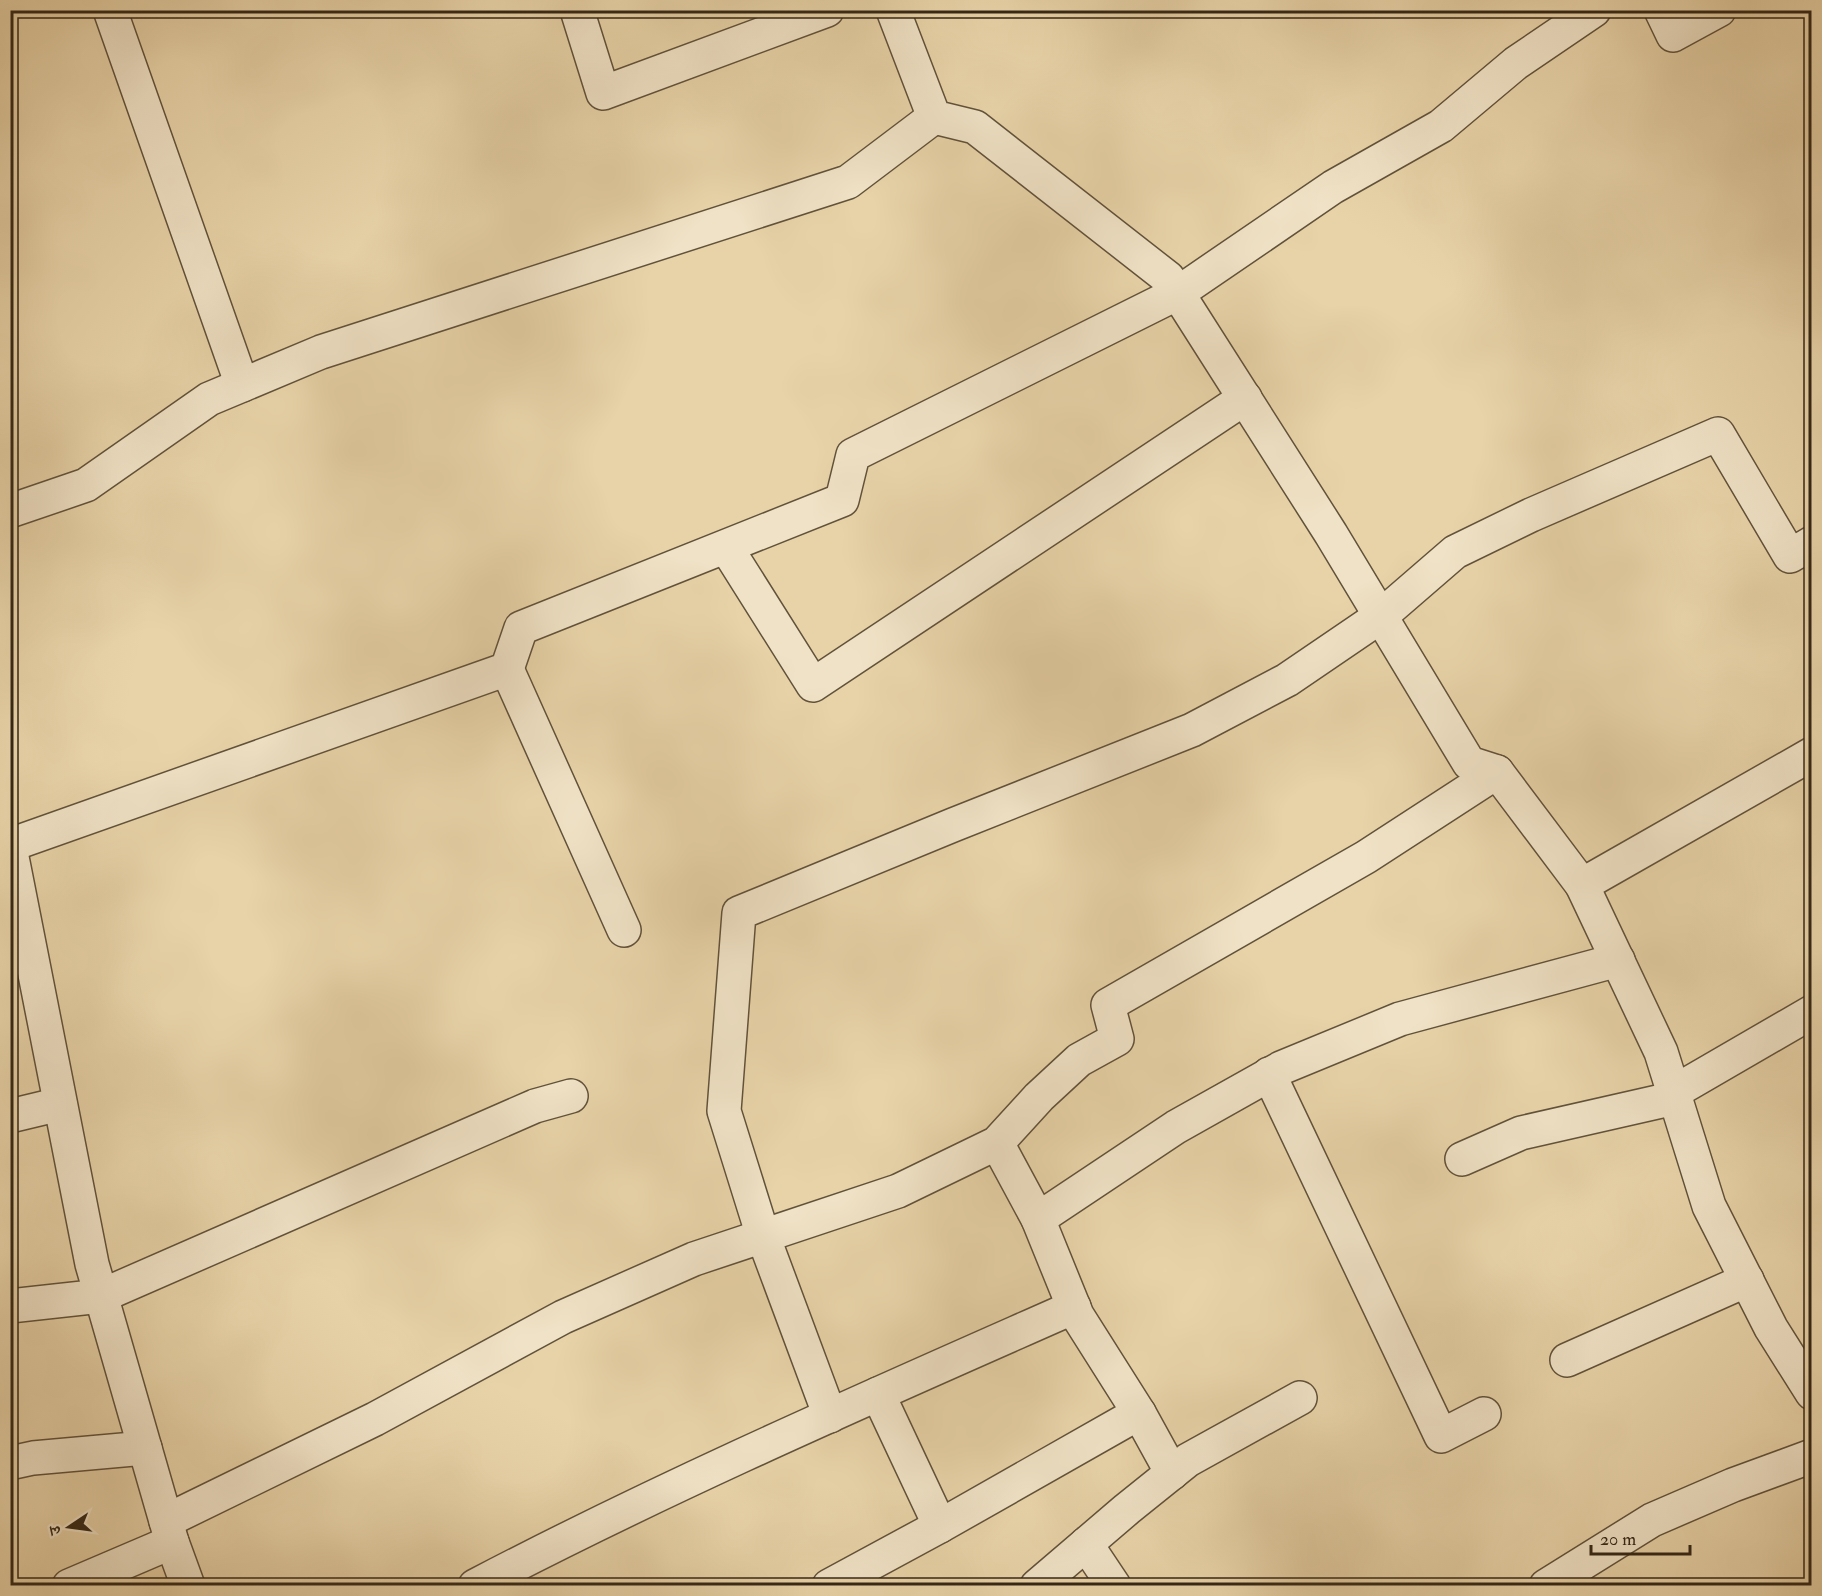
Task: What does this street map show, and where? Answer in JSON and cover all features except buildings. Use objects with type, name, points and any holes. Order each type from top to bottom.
[{"type":"street","points":[[110,10],[242,385]]},
{"type":"street","points":[[577,10],[603,93],[827,10]]},
{"type":"street","points":[[893,10],[934,117]]},
{"type":"street","points":[[624,930],[507,669],[521,628],[842,500],[853,454],[1178,293],[1333,187],[1441,126],[1516,63],[1594,10]]},
{"type":"street","points":[[1661,10],[1673,35],[1719,10]]},
{"type":"street","points":[[10,511],[86,485],[208,399],[321,352],[848,182],[934,117]]},
{"type":"street","points":[[934,117],[975,127],[1168,278],[1381,616],[1469,763],[1497,772],[1582,885],[1661,1052],[1709,1206],[1771,1328],[1812,1393]]},
{"type":"street","points":[[726,547],[813,685],[1245,398]]},
{"type":"street","points":[[830,1416],[763,1236],[724,1111],[739,913],[1192,730],[1287,680],[1381,616],[1455,552],[1531,514],[1718,434],[1790,556],[1812,543]]},
{"type":"street","points":[[188,1586],[169,1531],[92,1264],[10,846],[507,669]]},
{"type":"street","points":[[1582,885],[1812,754]]},
{"type":"street","points":[[69,1586],[563,1317],[694,1259],[898,1191],[997,1143],[1039,1097],[1079,1060],[1117,1040],[1108,1005],[1366,857],[1497,772]]},
{"type":"street","points":[[1038,1219],[1176,1127],[1281,1068],[1400,1019],[1618,960]]},
{"type":"street","points":[[1462,1159],[1521,1133],[1675,1095],[1812,1012]]},
{"type":"street","points":[[1269,1074],[1442,1436],[1484,1413]]},
{"type":"street","points":[[10,1306],[101,1296],[535,1106],[571,1096]]},
{"type":"street","points":[[10,1116],[60,1104]]},
{"type":"street","points":[[997,1143],[1038,1219],[1077,1315],[1139,1413],[1172,1473]]},
{"type":"street","points":[[1567,1360],[1747,1280]]},
{"type":"street","points":[[476,1586],[557,1543],[878,1394],[1074,1307]]},
{"type":"street","points":[[878,1394],[940,1526]]},
{"type":"street","points":[[1037,1586],[1188,1460],[1300,1398]]},
{"type":"street","points":[[830,1586],[1139,1413]]},
{"type":"street","points":[[10,1463],[33,1458],[145,1448]]},
{"type":"street","points":[[1546,1586],[1652,1520],[1733,1485],[1812,1456]]},
{"type":"street","points":[[1086,1544],[1114,1586]]}]
